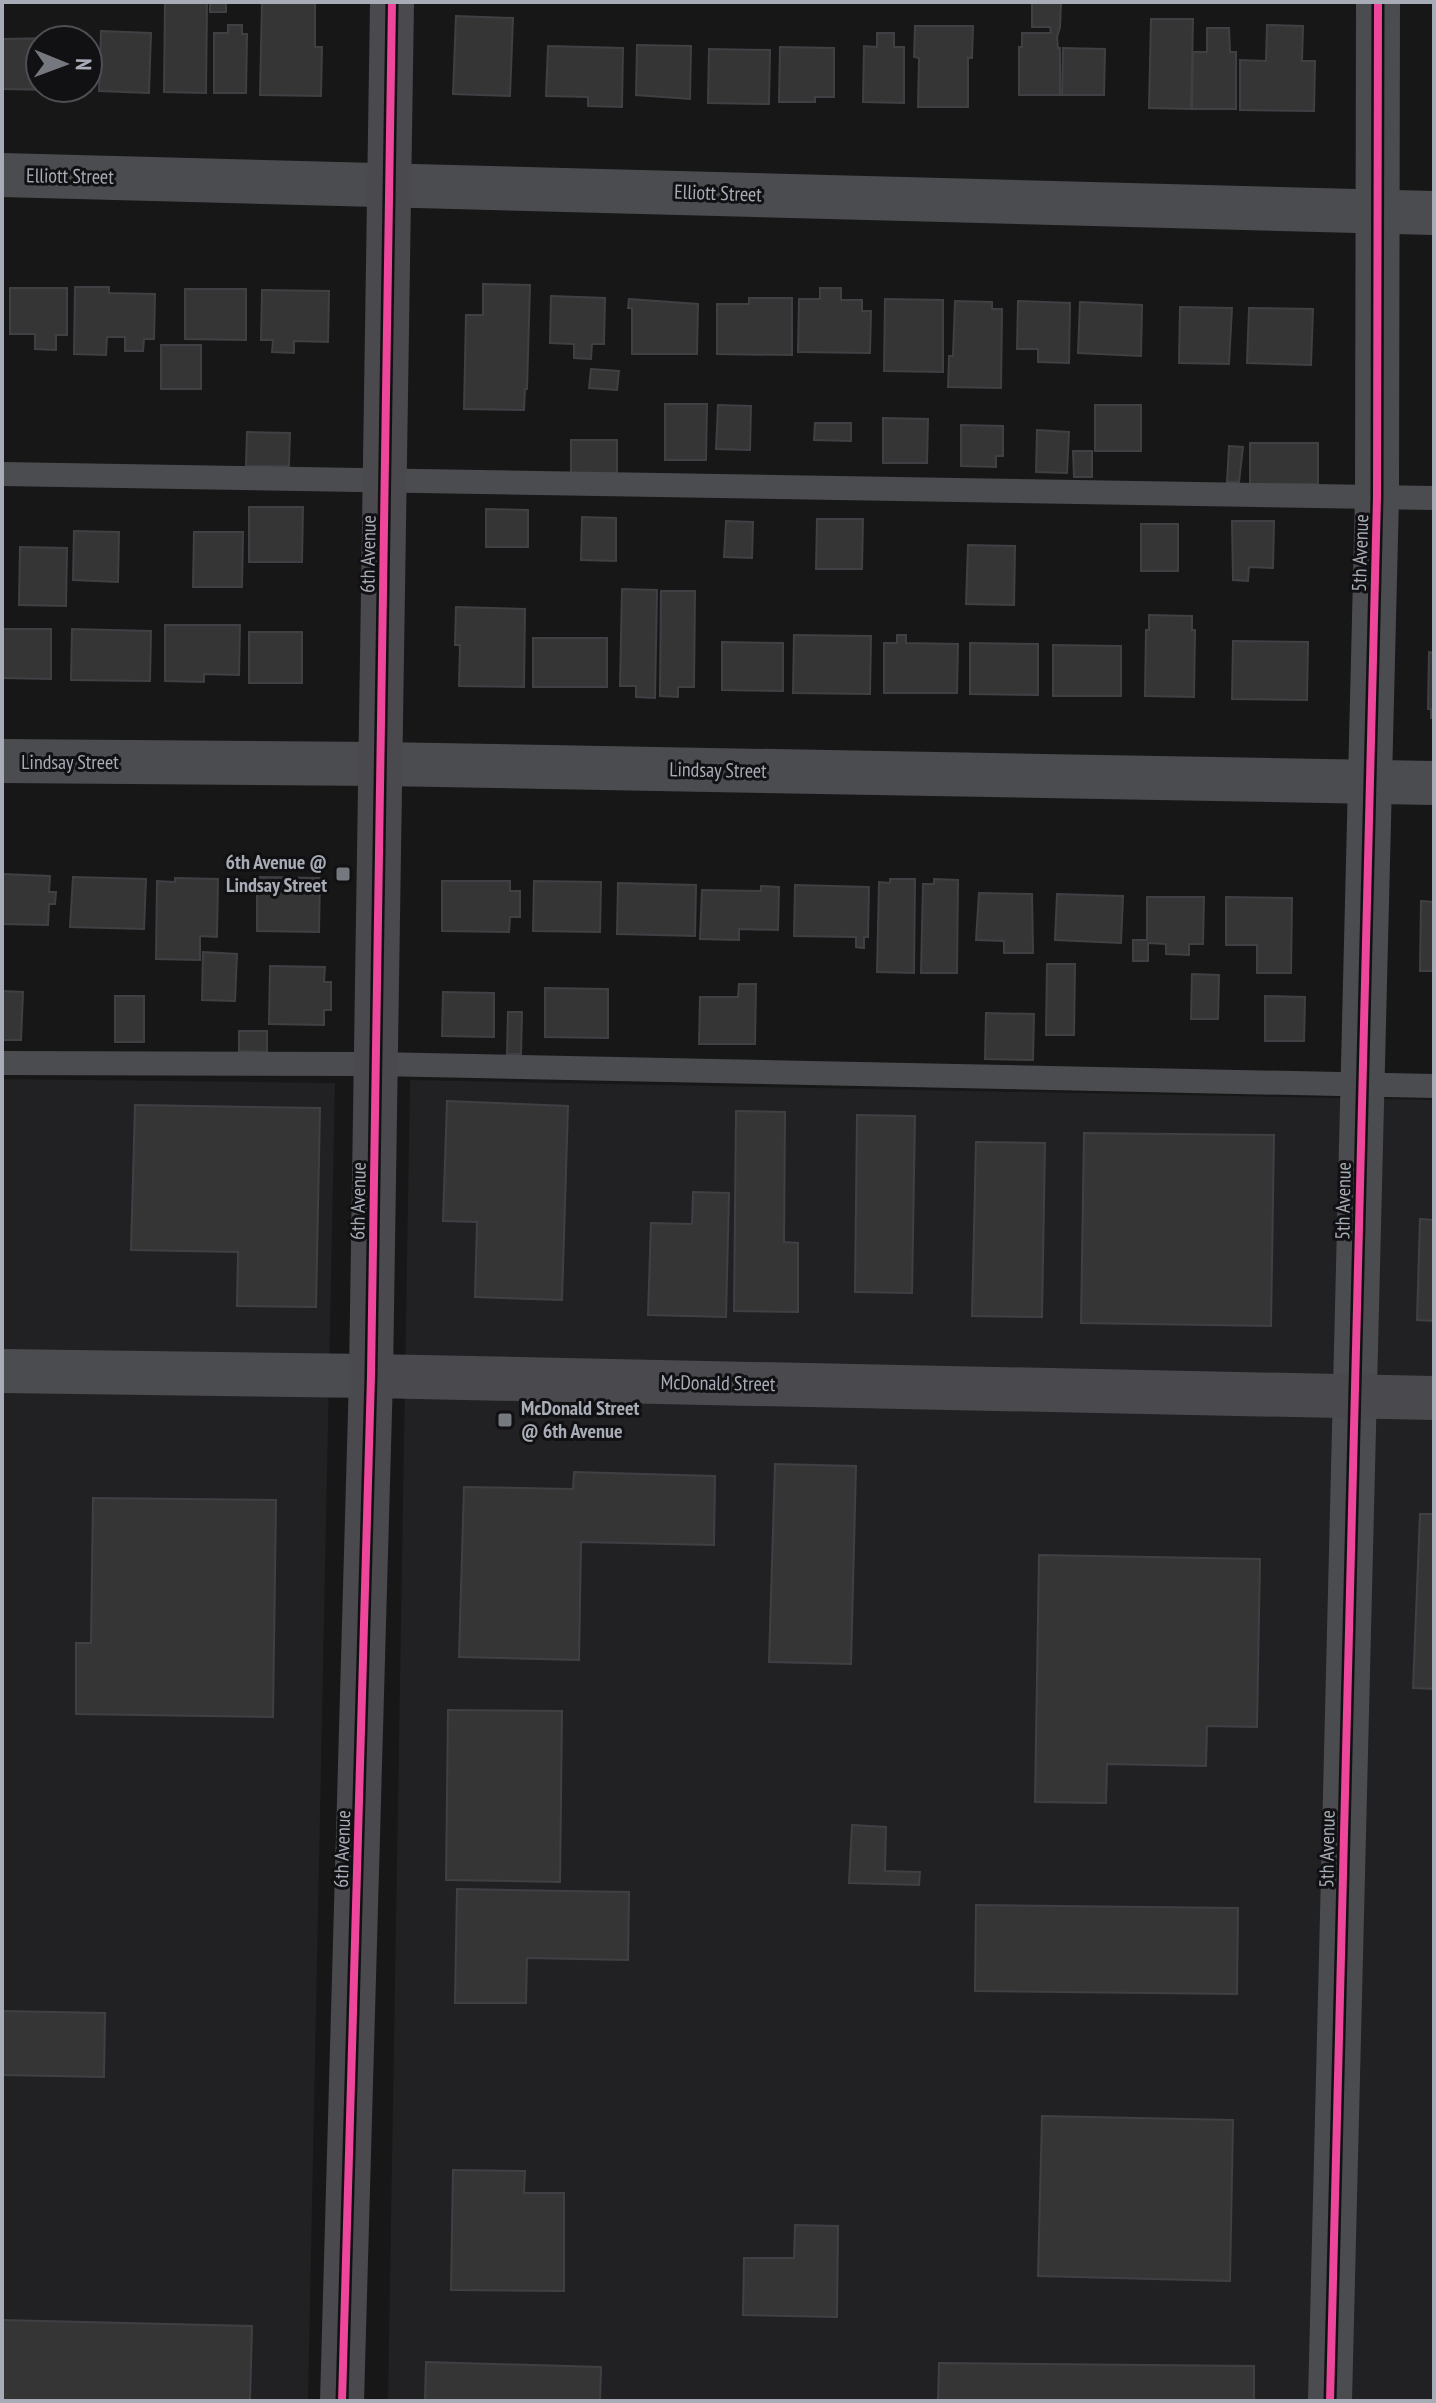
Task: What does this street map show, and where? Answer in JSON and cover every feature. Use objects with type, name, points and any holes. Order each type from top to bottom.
[{"type":"street","name":"6th Avenue","points":[[342,2401],[371,1376],[392,2]]},
{"type":"street","name":"5th Avenue","points":[[1330,2401],[1377,497],[1378,2]]},
{"type":"street","name":"Elliott Street","points":[[2,175],[1434,213]]},
{"type":"street","name":"Lindsay Street","points":[[2,761],[381,764],[1434,783]]},
{"type":"street","name":"McDonald Street","points":[[2,1371],[1434,1398]]},
{"type":"lane","points":[[2,474],[1434,498]]},
{"type":"lane","points":[[2,1063],[377,1064],[1434,1086]]},
{"type":"shaded area","points":[[2,1079],[335,1083],[308,2401],[2,2401]]},
{"type":"shaded area","points":[[410,1080],[1434,1100],[1434,2401],[388,2401]]},
{"type":"building","points":[[165,2],[207,2],[206,93],[164,92]]},
{"type":"building","points":[[210,2],[226,2],[226,12],[210,12]]},
{"type":"building","points":[[262,2],[315,2],[315,47],[322,47],[321,96],[260,95]]},
{"type":"building","points":[[1032,2],[1061,2],[1057,37],[1060,48],[1060,95],[1019,95],[1022,33],[1051,33],[1050,27],[1032,27]]},
{"type":"building","points":[[456,16],[513,18],[510,96],[453,94]]},
{"type":"building","points":[[1151,19],[1193,19],[1191,109],[1149,108]]},
{"type":"building","points":[[228,25],[242,25],[242,34],[247,34],[246,93],[214,93],[214,33],[228,33]]},
{"type":"building","points":[[1267,25],[1303,26],[1302,61],[1315,61],[1314,111],[1240,110],[1240,60],[1266,61]]},
{"type":"building","points":[[915,26],[973,26],[972,58],[968,58],[968,107],[918,107],[919,58],[914,57]]},
{"type":"building","points":[[1207,28],[1229,28],[1230,52],[1236,52],[1236,109],[1192,109],[1193,52],[1207,52]]},
{"type":"building","points":[[104,31],[151,33],[149,93],[104,91]]},
{"type":"building","points":[[877,33],[894,33],[894,47],[904,47],[904,103],[863,102],[864,46],[877,47]]},
{"type":"building","points":[[2,39],[24,39],[24,89],[2,89]]},
{"type":"building","points":[[637,45],[691,46],[690,99],[636,95]]},
{"type":"building","points":[[548,46],[623,48],[622,107],[588,106],[588,97],[546,96]]},
{"type":"building","points":[[780,47],[834,48],[834,97],[815,97],[815,102],[779,102]]},
{"type":"building","points":[[1063,48],[1105,49],[1104,95],[1062,95]]},
{"type":"building","points":[[709,49],[770,50],[769,104],[708,103]]},
{"type":"building","points":[[483,284],[530,285],[524,410],[464,409],[466,315],[483,315]]},
{"type":"building","points":[[75,287],[109,287],[109,293],[155,294],[154,339],[144,339],[143,351],[125,351],[125,337],[107,337],[106,355],[74,354]]},
{"type":"building","points":[[10,288],[67,288],[67,335],[56,335],[56,350],[35,349],[35,334],[10,334]]},
{"type":"building","points":[[820,288],[841,288],[841,300],[862,300],[862,311],[871,311],[870,353],[798,352],[799,299],[820,299]]},
{"type":"building","points":[[185,289],[246,289],[246,340],[185,339]]},
{"type":"building","points":[[262,290],[329,291],[328,342],[294,341],[294,353],[272,352],[273,340],[261,340]]},
{"type":"building","points":[[551,296],[605,298],[604,344],[592,344],[591,359],[574,358],[574,344],[550,343]]},
{"type":"building","points":[[749,298],[792,298],[792,355],[717,354],[717,304],[749,304]]},
{"type":"building","points":[[629,299],[698,304],[697,354],[632,354],[632,308],[628,308]]},
{"type":"building","points":[[885,299],[943,300],[943,372],[884,371]]},
{"type":"building","points":[[955,301],[992,302],[992,309],[1002,309],[1001,388],[948,387],[949,356],[953,356]]},
{"type":"building","points":[[1018,301],[1070,303],[1069,363],[1038,362],[1038,349],[1017,349]]},
{"type":"building","points":[[1080,302],[1142,305],[1141,356],[1078,353]]},
{"type":"building","points":[[1180,307],[1232,308],[1229,364],[1179,363]]},
{"type":"building","points":[[1249,308],[1313,309],[1311,365],[1247,363]]},
{"type":"building","points":[[161,345],[201,345],[201,389],[161,389]]},
{"type":"building","points":[[591,369],[619,371],[617,390],[589,388]]},
{"type":"building","points":[[665,404],[707,404],[706,460],[665,460]]},
{"type":"building","points":[[718,405],[751,406],[750,450],[716,449]]},
{"type":"building","points":[[1095,405],[1141,405],[1141,451],[1095,451]]},
{"type":"building","points":[[883,418],[928,419],[927,463],[883,463]]},
{"type":"building","points":[[815,423],[851,423],[851,441],[814,440]]},
{"type":"building","points":[[961,425],[1003,426],[1003,456],[996,456],[996,467],[961,466]]},
{"type":"building","points":[[1037,430],[1069,432],[1067,473],[1036,472]]},
{"type":"building","points":[[247,432],[290,433],[289,466],[246,466]]},
{"type":"building","points":[[571,440],[617,440],[617,474],[571,474]]},
{"type":"building","points":[[1250,443],[1318,443],[1318,484],[1250,484]]},
{"type":"building","points":[[1229,446],[1243,447],[1239,482],[1227,482]]},
{"type":"building","points":[[1073,451],[1092,451],[1092,477],[1074,477]]},
{"type":"building","points":[[249,507],[303,507],[302,562],[249,562]]},
{"type":"building","points":[[486,509],[528,510],[528,547],[486,547]]},
{"type":"building","points":[[582,517],[616,518],[616,561],[581,560]]},
{"type":"building","points":[[817,519],[863,519],[862,569],[816,569]]},
{"type":"building","points":[[726,521],[753,522],[752,558],[724,557]]},
{"type":"building","points":[[1232,521],[1274,521],[1273,568],[1249,567],[1248,581],[1233,580]]},
{"type":"building","points":[[1141,524],[1178,524],[1178,571],[1141,571]]},
{"type":"building","points":[[74,531],[119,532],[118,582],[73,580]]},
{"type":"building","points":[[194,532],[243,532],[242,587],[193,587]]},
{"type":"building","points":[[968,545],[1015,546],[1014,605],[966,604]]},
{"type":"building","points":[[20,547],[67,548],[66,606],[19,605]]},
{"type":"building","points":[[622,589],[657,590],[655,698],[636,697],[636,686],[620,686]]},
{"type":"building","points":[[661,591],[695,591],[694,687],[678,687],[678,697],[660,696]]},
{"type":"building","points":[[456,607],[525,609],[524,687],[459,686],[460,645],[455,645]]},
{"type":"building","points":[[1149,615],[1192,616],[1192,630],[1195,630],[1194,697],[1145,696]]},
{"type":"building","points":[[165,625],[240,625],[239,675],[204,674],[204,682],[165,681]]},
{"type":"building","points":[[2,629],[51,629],[51,679],[2,678]]},
{"type":"building","points":[[72,629],[151,631],[150,681],[71,680]]},
{"type":"building","points":[[249,632],[302,632],[302,683],[249,683]]},
{"type":"building","points":[[794,635],[871,636],[870,694],[793,693]]},
{"type":"building","points":[[897,635],[906,635],[906,643],[958,644],[957,693],[884,693],[884,643],[897,643]]},
{"type":"building","points":[[533,638],[607,638],[607,687],[533,687]]},
{"type":"building","points":[[1233,641],[1308,642],[1307,700],[1232,699]]},
{"type":"building","points":[[722,642],[783,643],[783,691],[722,690]]},
{"type":"building","points":[[970,643],[1038,644],[1038,695],[970,694]]},
{"type":"building","points":[[1053,645],[1121,646],[1121,696],[1053,696]]},
{"type":"building","points":[[1429,652],[1434,653],[1434,718],[1431,718],[1431,709],[1428,709]]},
{"type":"building","points":[[2,874],[50,876],[49,892],[56,892],[55,904],[49,904],[48,925],[2,924]]},
{"type":"building","points":[[73,877],[146,879],[144,929],[70,927]]},
{"type":"building","points":[[257,877],[320,878],[319,932],[257,931]]},
{"type":"building","points":[[175,878],[218,879],[217,937],[200,936],[200,960],[156,959],[157,881],[175,882]]},
{"type":"building","points":[[890,879],[915,879],[914,973],[877,972],[879,882],[890,883]]},
{"type":"building","points":[[934,879],[958,880],[957,973],[921,973],[923,884],[934,884]]},
{"type":"building","points":[[442,881],[510,881],[510,891],[520,891],[520,917],[510,917],[509,932],[442,931]]},
{"type":"building","points":[[534,881],[601,882],[600,932],[533,931]]},
{"type":"building","points":[[618,883],[696,885],[695,936],[617,934]]},
{"type":"building","points":[[795,885],[869,887],[868,937],[864,937],[864,948],[856,947],[856,937],[794,936]]},
{"type":"building","points":[[761,886],[779,887],[778,930],[739,929],[739,940],[700,939],[702,890],[761,891]]},
{"type":"building","points":[[979,893],[1032,894],[1033,953],[1004,953],[1004,941],[976,940]]},
{"type":"building","points":[[1057,894],[1123,896],[1121,943],[1055,940]]},
{"type":"building","points":[[1147,897],[1204,897],[1203,944],[1189,944],[1189,955],[1166,954],[1166,944],[1148,943],[1148,961],[1133,961],[1133,940],[1147,940]]},
{"type":"building","points":[[1226,897],[1292,898],[1291,973],[1257,973],[1257,945],[1226,945]]},
{"type":"building","points":[[1421,901],[1434,902],[1434,971],[1420,971]]},
{"type":"building","points":[[203,952],[237,954],[235,1001],[202,1000]]},
{"type":"building","points":[[1047,964],[1075,964],[1074,1035],[1046,1035]]},
{"type":"building","points":[[270,966],[325,967],[324,982],[331,982],[331,1010],[324,1010],[324,1025],[269,1024]]},
{"type":"building","points":[[1192,974],[1219,975],[1218,1019],[1191,1019]]},
{"type":"building","points":[[739,984],[756,984],[755,1044],[699,1044],[700,997],[738,997]]},
{"type":"building","points":[[545,988],[608,989],[608,1038],[545,1037]]},
{"type":"building","points":[[2,991],[23,992],[21,1040],[2,1040]]},
{"type":"building","points":[[443,992],[494,993],[494,1037],[442,1036]]},
{"type":"building","points":[[115,996],[144,996],[144,1042],[115,1042]]},
{"type":"building","points":[[1265,996],[1305,997],[1304,1041],[1265,1041]]},
{"type":"building","points":[[508,1012],[522,1012],[521,1054],[507,1054]]},
{"type":"building","points":[[986,1013],[1034,1014],[1033,1060],[985,1059]]},
{"type":"building","points":[[239,1031],[267,1031],[267,1052],[239,1051]]},
{"type":"building","points":[[447,1101],[568,1106],[562,1300],[475,1297],[477,1222],[443,1221]]},
{"type":"building","points":[[135,1105],[320,1108],[316,1307],[237,1306],[238,1252],[131,1250]]},
{"type":"building","points":[[736,1111],[785,1112],[784,1242],[798,1243],[798,1312],[734,1311]]},
{"type":"building","points":[[857,1115],[915,1116],[912,1293],[855,1292]]},
{"type":"building","points":[[1084,1133],[1274,1135],[1271,1326],[1081,1323]]},
{"type":"building","points":[[976,1142],[1045,1143],[1042,1317],[972,1316]]},
{"type":"building","points":[[693,1192],[729,1193],[726,1317],[648,1315],[651,1223],[692,1224]]},
{"type":"building","points":[[1420,1219],[1434,1220],[1434,1321],[1417,1320]]},
{"type":"building","points":[[775,1464],[856,1466],[851,1664],[769,1662]]},
{"type":"building","points":[[574,1472],[715,1476],[714,1545],[581,1542],[579,1660],[459,1657],[464,1487],[573,1489]]},
{"type":"building","points":[[93,1498],[276,1500],[273,1717],[76,1714],[76,1643],[91,1643]]},
{"type":"building","points":[[1420,1514],[1434,1514],[1434,1689],[1413,1688]]},
{"type":"building","points":[[1039,1555],[1260,1559],[1257,1727],[1207,1726],[1206,1766],[1107,1764],[1106,1803],[1035,1802]]},
{"type":"building","points":[[448,1710],[562,1711],[560,1882],[446,1880]]},
{"type":"building","points":[[852,1825],[886,1827],[885,1871],[920,1872],[919,1885],[849,1883]]},
{"type":"building","points":[[457,1889],[629,1892],[628,1960],[527,1958],[526,2003],[455,2003]]},
{"type":"building","points":[[976,1905],[1238,1908],[1237,1994],[975,1991]]},
{"type":"building","points":[[2,2011],[105,2013],[104,2077],[2,2075]]},
{"type":"building","points":[[1042,2116],[1233,2120],[1230,2281],[1038,2276]]},
{"type":"building","points":[[453,2170],[525,2171],[524,2193],[564,2193],[564,2291],[451,2290]]},
{"type":"building","points":[[795,2225],[838,2226],[837,2317],[743,2315],[744,2258],[794,2258]]},
{"type":"building","points":[[2,2320],[252,2326],[250,2401],[2,2401]]},
{"type":"building","points":[[426,2362],[601,2367],[600,2401],[425,2401]]},
{"type":"building","points":[[939,2363],[1254,2366],[1254,2401],[938,2401]]},
{"type":"cycle path","points":[[342,2401],[371,1376],[392,2]]},
{"type":"cycle path","points":[[1330,2401],[1377,497],[1378,2]]},
{"type":"place","name":"6th Avenue @ Lindsay Street","points":[[343,874]]},
{"type":"place","name":"McDonald Street @ 6th Avenue","points":[[505,1420]]}]
